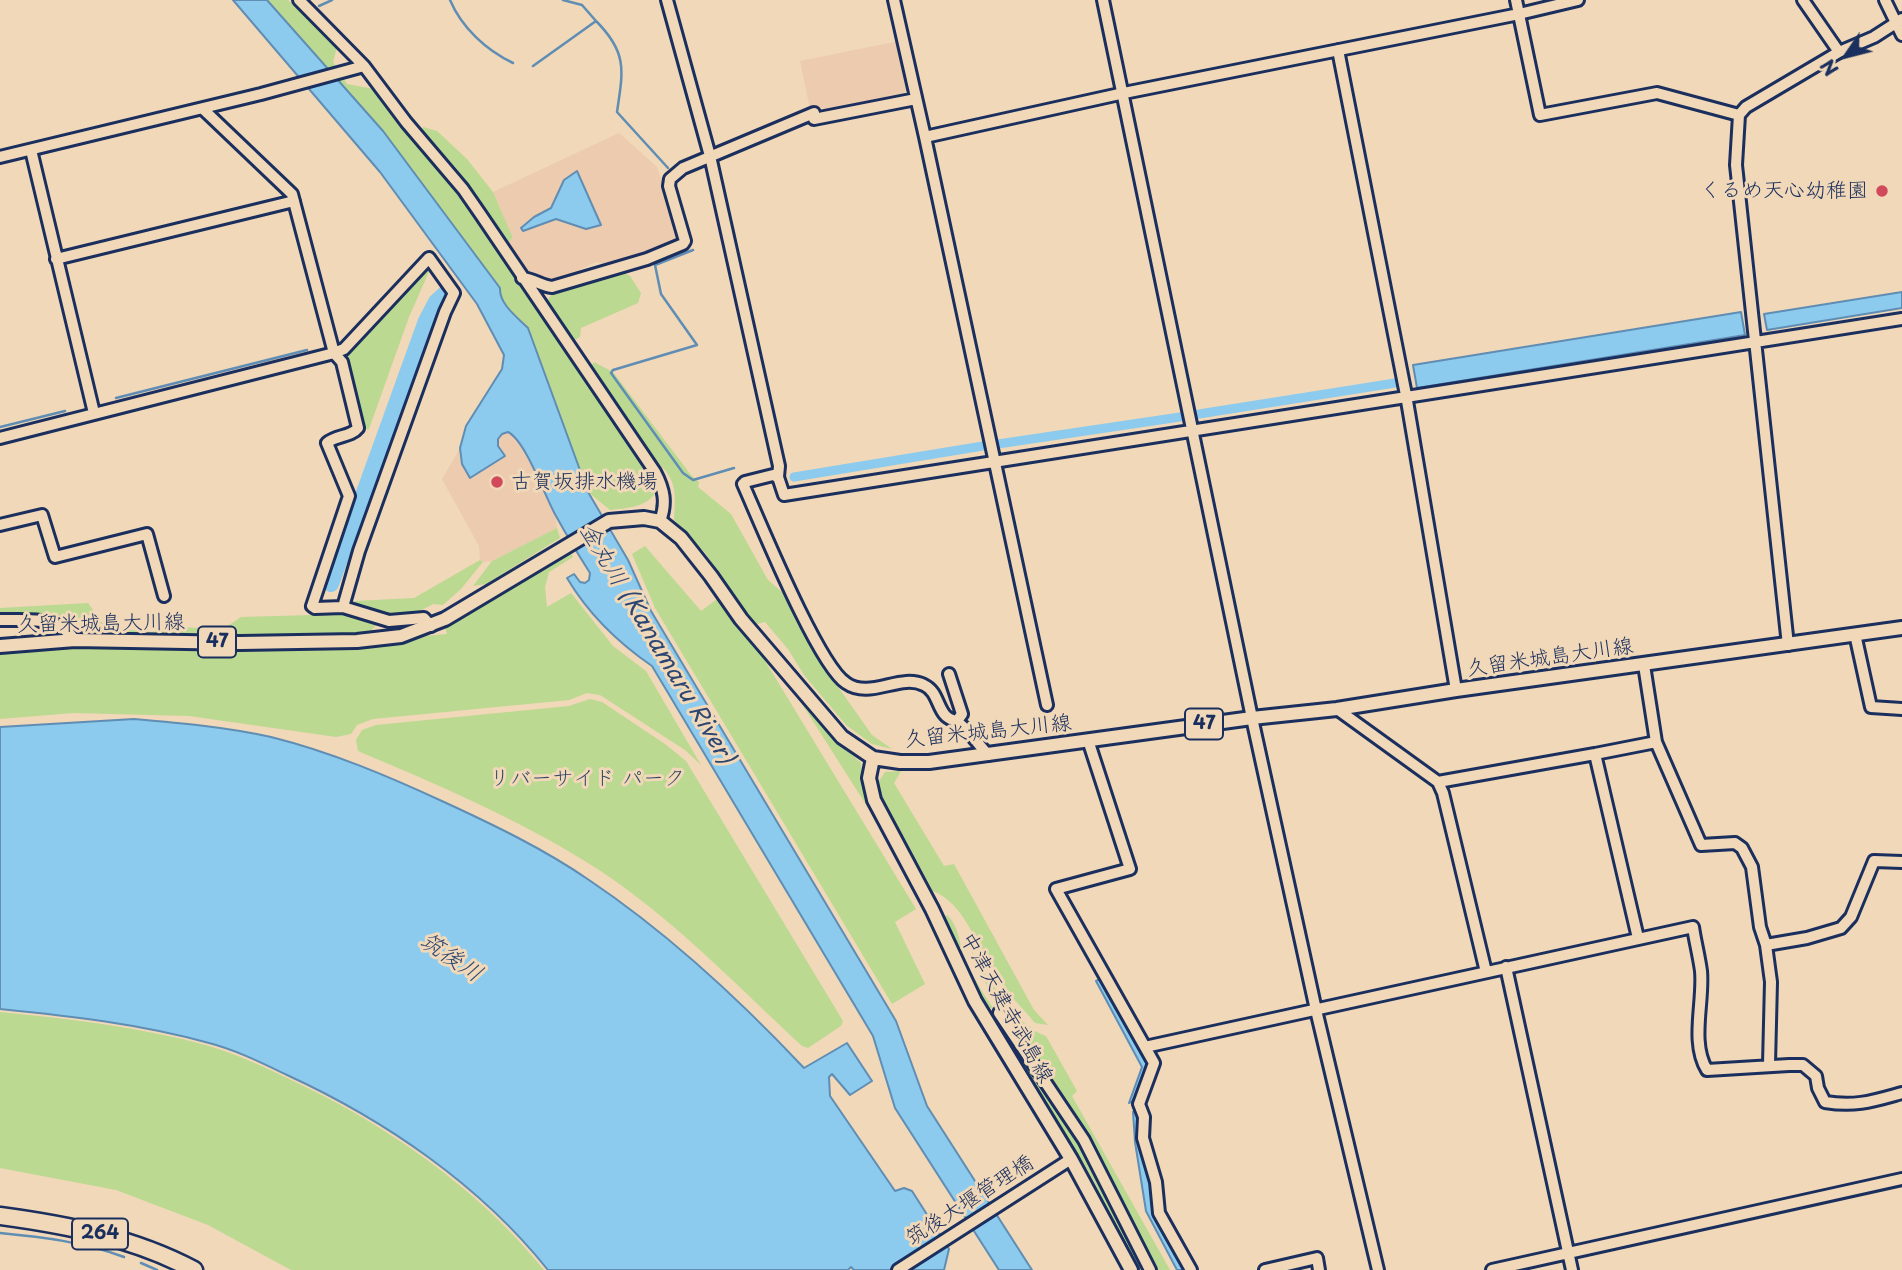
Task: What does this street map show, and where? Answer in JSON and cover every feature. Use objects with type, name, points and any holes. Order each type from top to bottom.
[{"type":"highway","name":"264","points":[[0,1216],[106,1235],[178,1261],[194,1270]]},
{"type":"main road","name":"久留米城島大川線","points":[[0,646],[75,640],[240,643],[357,641],[401,636],[432,626],[609,521],[644,518],[660,522],[681,538],[741,619],[842,737],[873,758],[929,762],[1337,709],[1902,628]]},
{"type":"main road","name":"中津天建寺武島線","points":[[873,758],[869,778],[874,800],[932,909],[975,1001],[1131,1270]]},
{"type":"street","points":[[299,0],[364,66],[406,122],[463,189],[655,472],[664,498],[664,511],[660,522]]},
{"type":"street","points":[[667,0],[710,156],[784,495],[1902,318]]},
{"type":"street","points":[[894,0],[1047,705]]},
{"type":"street","points":[[1104,0],[1252,718],[1316,1010],[1378,1270]]},
{"type":"street","points":[[1516,0],[1540,115],[1657,93],[1739,115]]},
{"type":"street","points":[[925,137],[1124,93],[1577,0]]},
{"type":"street","points":[[1803,0],[1839,52]]},
{"type":"street","points":[[1885,0],[1899,21],[1902,34]]},
{"type":"street","points":[[1788,645],[1736,165],[1739,115],[1756,101],[1839,52],[1874,37],[1899,21]]},
{"type":"street","points":[[1338,50],[1406,395],[1455,690]]},
{"type":"street","points":[[0,158],[364,66]]},
{"type":"street","points":[[522,278],[531,278],[544,286],[552,287],[648,258],[684,244],[669,186],[670,179],[683,168],[814,113],[814,118],[916,99]]},
{"type":"street","points":[[203,108],[292,194],[334,353],[342,362],[358,428],[327,443],[349,496],[312,606],[343,607],[389,621],[424,618],[432,626]]},
{"type":"street","points":[[31,150],[94,413]]},
{"type":"street","points":[[56,259],[294,201]]},
{"type":"street","points":[[0,438],[344,349],[429,258],[454,293],[359,551],[343,607]]},
{"type":"street","points":[[778,477],[773,475],[745,481],[743,484],[813,636],[835,671],[844,682],[855,688],[866,689],[912,682],[923,684],[934,694],[945,715],[957,721],[988,755]]},
{"type":"street","points":[[0,525],[42,515],[55,557],[147,534],[164,596]]},
{"type":"street","points":[[0,620],[47,621],[61,625],[75,640]]},
{"type":"street","points":[[1855,634],[1871,707],[1902,709]]},
{"type":"street","points":[[1644,665],[1656,742],[1702,845],[1735,844],[1742,848],[1752,867],[1771,982],[1769,1064]]},
{"type":"street","points":[[949,674],[962,714],[957,721]]},
{"type":"street","points":[[1337,709],[1438,782],[1443,793],[1486,972]]},
{"type":"street","points":[[1088,740],[1130,869],[1056,889],[1154,1063],[1139,1104],[1144,1117],[1143,1138],[1156,1182],[1159,1213],[1191,1270]]},
{"type":"street","points":[[1438,782],[1656,742]]},
{"type":"street","points":[[1595,754],[1638,938]]},
{"type":"street","points":[[1766,945],[1807,938],[1841,928],[1851,917],[1874,861],[1902,862]]},
{"type":"street","points":[[1146,1047],[1693,926],[1701,971],[1699,1029],[1702,1061],[1707,1070],[1769,1064],[1803,1065],[1816,1076],[1825,1102],[1846,1106],[1861,1105],[1902,1093]]},
{"type":"street","points":[[1506,967],[1572,1270]]},
{"type":"street","points":[[999,1013],[1084,1140],[1150,1270]]},
{"type":"street","name":"筑後大堰管理橋","points":[[898,1270],[1067,1162]]},
{"type":"street","points":[[1492,1270],[1902,1179]]},
{"type":"street","points":[[1265,1270],[1317,1258],[1319,1270]]},
{"type":"shaded area","points":[[899,41],[910,86],[898,100],[832,113],[823,108],[810,109],[800,61]]},
{"type":"shaded area","points":[[619,133],[657,167],[682,242],[609,265],[596,262],[549,284],[525,271],[507,243],[513,238],[493,192]]},
{"type":"shaded area","points":[[508,432],[514,435],[532,465],[555,514],[557,528],[492,561],[483,562],[480,560],[479,546],[442,479],[460,448],[462,464],[505,456],[498,446],[498,439]]},
{"type":"green space","points":[[268,0],[288,0],[337,47],[333,62],[347,84],[374,89],[400,124],[459,191],[647,472],[654,495],[645,503],[610,510],[588,492],[528,328],[506,305],[500,288],[383,131]]},
{"type":"green space","points":[[423,127],[437,131],[467,159],[493,192],[513,238],[507,243],[456,168],[422,131]]},
{"type":"green space","points":[[431,267],[409,317],[369,429],[363,430],[345,353],[422,268]]},
{"type":"green space","points":[[620,271],[630,276],[641,293],[638,303],[581,328],[580,337],[573,341],[546,302],[551,295]]},
{"type":"green space","points":[[594,362],[613,372],[699,482],[698,487],[731,514],[768,580],[790,599],[829,674],[872,735],[892,749],[872,744],[846,725],[804,675],[788,649],[765,622],[757,624],[746,615],[706,554],[674,520],[675,493],[671,479],[590,368]]},
{"type":"green space","points":[[557,528],[560,538],[486,584],[473,586],[492,561]]},
{"type":"green space","points":[[645,546],[701,611],[717,599],[759,651],[916,909],[895,922],[925,984],[892,1004],[655,608],[632,554]]},
{"type":"green space","points":[[569,550],[573,557],[549,572],[545,587],[547,607],[571,593],[613,646],[646,671],[701,765],[685,750],[600,695],[587,693],[569,700],[373,719],[357,725],[351,734],[336,737],[189,716],[74,713],[0,719],[0,652],[62,645],[242,650],[400,644],[424,636],[447,634],[445,627]]},
{"type":"green space","points":[[480,560],[483,562],[461,589],[443,605],[433,604],[403,616],[353,607],[355,601],[414,598]]},
{"type":"green space","points":[[88,603],[103,624],[148,632],[173,626],[222,630],[241,617],[311,615],[335,610],[378,623],[370,632],[356,636],[93,635],[74,620],[56,615],[0,615],[0,608]]},
{"type":"green space","points":[[790,685],[828,733],[861,763],[863,788],[896,852]]},
{"type":"green space","name":"リバーサイド パーク","points":[[590,699],[602,702],[686,761],[843,1021],[841,1026],[808,1048],[802,1046],[673,926],[588,863],[504,816],[358,751],[356,740],[362,730],[376,725],[569,706]]},
{"type":"green space","points":[[901,771],[894,783],[944,866],[954,864],[1034,1010],[1048,1025],[1035,1023],[1008,993],[993,973],[962,915],[944,897],[933,891],[879,792],[879,781],[885,772]]},
{"type":"green space","points":[[947,915],[957,931],[968,967],[994,1009],[986,1007],[972,984],[944,918]]},
{"type":"green space","points":[[971,951],[1013,1012],[1035,1031],[1046,1036],[1077,1091],[1072,1096],[1170,1270],[1154,1270],[1066,1106],[1042,1066],[997,1003]]},
{"type":"green space","points":[[0,1012],[105,1024],[158,1034],[209,1046],[249,1060],[359,1115],[427,1160],[489,1211],[544,1270],[291,1270],[208,1225],[116,1190],[0,1168]]},
{"type":"green space","points":[[999,1021],[1082,1145],[1144,1270],[1137,1270],[1087,1169],[1006,1042],[995,1023]]},
{"type":"water","name":"金丸川 (Kanamaru River)","points":[[233,0],[267,0],[383,131],[500,288],[506,305],[528,328],[588,492],[628,560],[651,611],[896,1021],[927,1106],[1032,1270],[999,1270],[895,1108],[873,1036],[652,666],[605,627],[567,578],[574,574],[580,582],[585,583],[589,580],[590,573],[556,516],[522,446],[508,432],[502,434],[498,439],[498,446],[505,456],[470,478],[462,464],[460,448],[466,426],[502,369],[504,355],[477,304],[380,172]]},
{"type":"water","points":[[577,171],[601,225],[586,229],[556,219],[523,231],[521,228],[534,217],[551,208],[564,180]]},
{"type":"water","points":[[1902,292],[1902,308],[1767,330],[1764,314]]},
{"type":"water","points":[[1741,312],[1745,335],[1417,388],[1413,365]]},
{"type":"water","name":"筑後川","points":[[134,719],[220,728],[271,737],[337,757],[423,792],[537,848],[618,900],[702,968],[804,1068],[847,1043],[872,1081],[850,1095],[832,1074],[829,1077],[830,1096],[895,1191],[904,1188],[912,1191],[949,1249],[944,1270],[854,1270],[851,1267],[848,1270],[548,1270],[492,1210],[429,1158],[360,1112],[268,1066],[239,1053],[183,1036],[79,1018],[0,1009],[0,727]]},
{"type":"water","points":[[1102,978],[1149,1067],[1135,1100],[1129,1103],[1142,1067],[1096,981]]},
{"type":"water","points":[[1138,1110],[1153,1212],[1184,1270],[1177,1270],[1146,1211],[1135,1142],[1133,1112]]},
{"type":"waterway","points":[[319,6],[332,0]]},
{"type":"waterway","points":[[450,0],[461,20],[476,37],[493,52],[513,63]]},
{"type":"waterway","points":[[563,0],[582,5],[596,21]]},
{"type":"waterway","points":[[533,66],[596,21],[614,43],[621,63],[617,112],[668,168]]},
{"type":"waterway","points":[[693,250],[655,265],[661,294],[697,345],[613,370],[611,373],[683,473],[693,480],[734,468]]},
{"type":"waterway","points":[[343,341],[421,257]]},
{"type":"waterway","points":[[331,584],[426,321],[436,302],[448,291]]},
{"type":"waterway","points":[[116,398],[307,350]]},
{"type":"waterway","points":[[1199,414],[1395,383]]},
{"type":"waterway","points":[[0,427],[65,411]]},
{"type":"waterway","points":[[998,444],[1180,417]]},
{"type":"waterway","points":[[794,477],[983,446]]},
{"type":"waterway","points":[[0,1233],[47,1238],[124,1257]]},
{"type":"waterway","points":[[141,1263],[157,1270]]},
{"type":"place","name":"くるめ天心幼稚園","points":[[1882,191]]},
{"type":"place","name":"古賀坂排水機場","points":[[497,482]]}]
